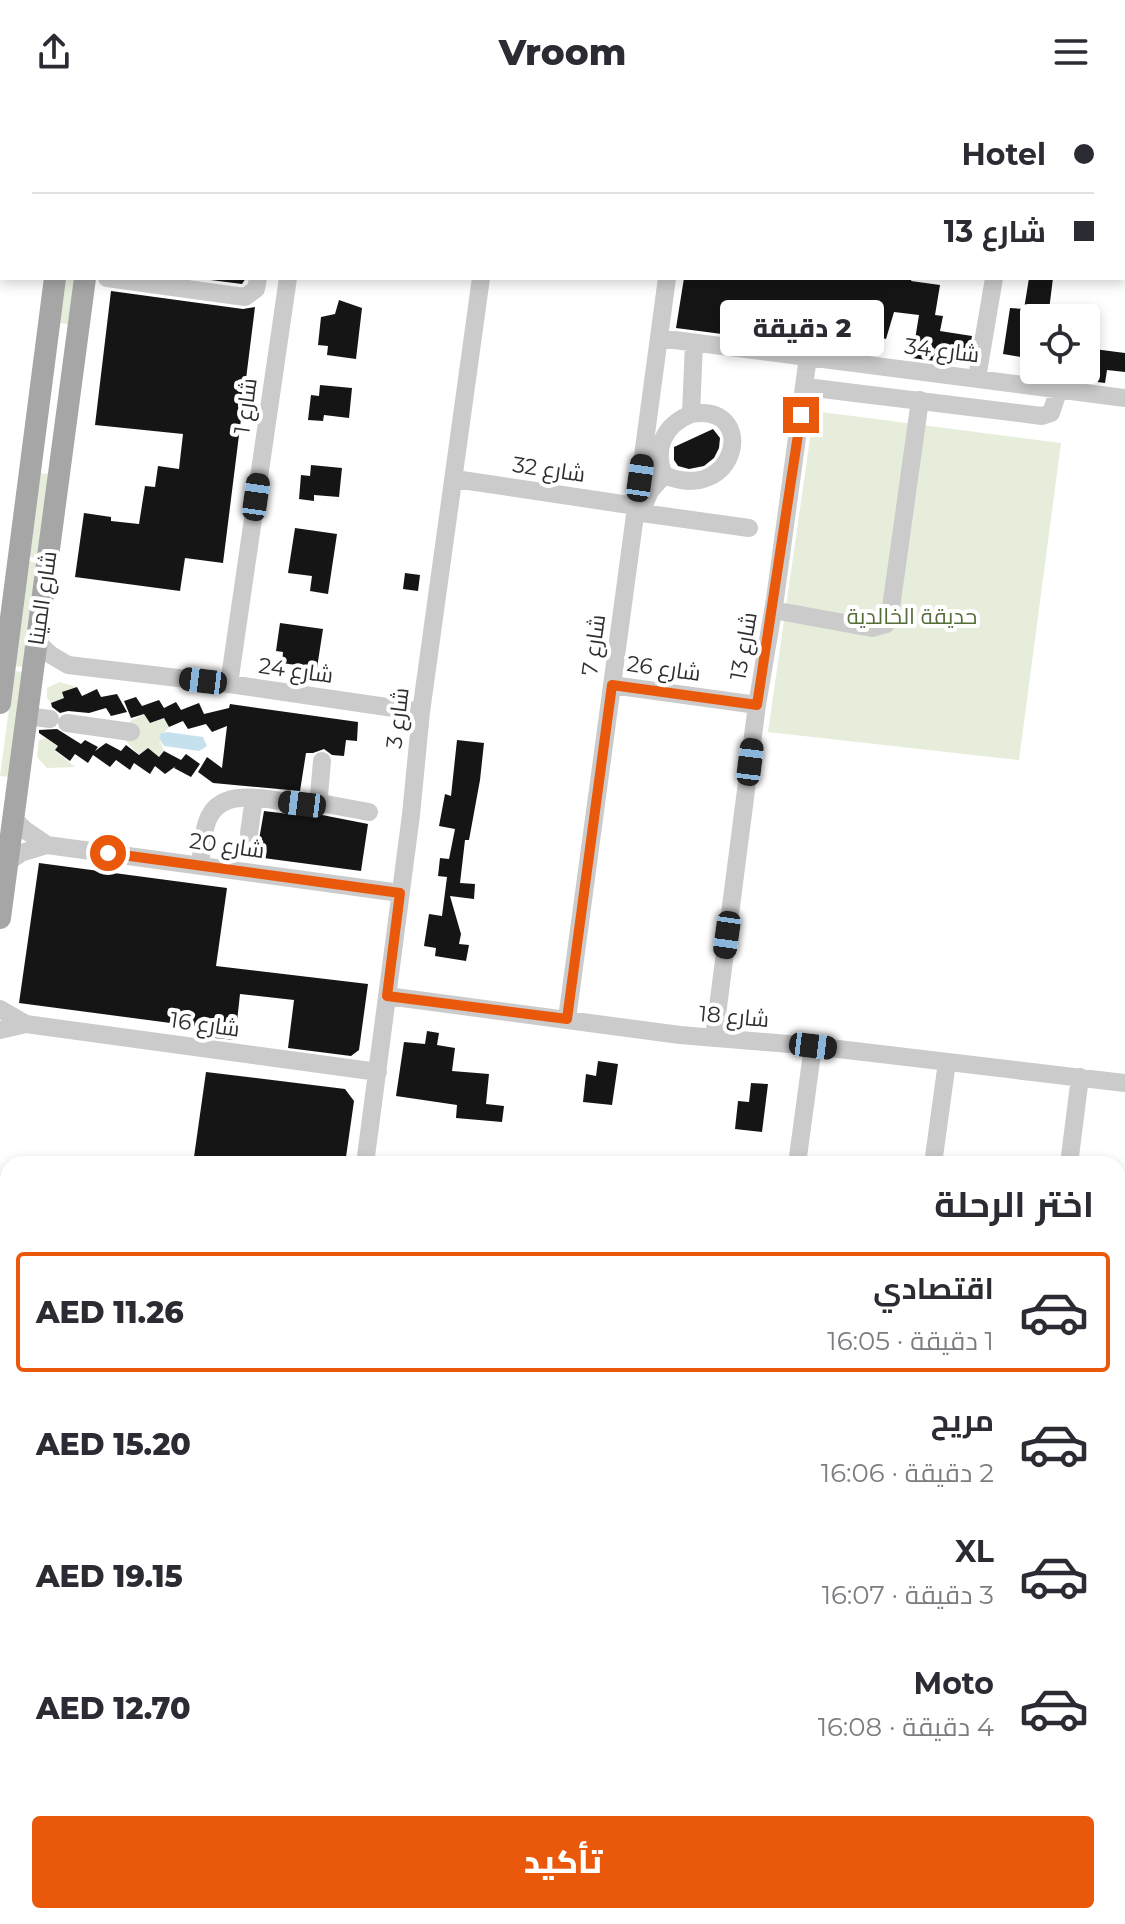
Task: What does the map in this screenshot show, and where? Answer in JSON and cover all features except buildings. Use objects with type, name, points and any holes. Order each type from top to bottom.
[{"type":"main road","name":"شارع المينا","points":[[0,703],[9,567],[55,280]]},
{"type":"main road","name":"شارع المينا","points":[[0,918],[85,280]]},
{"type":"main road","points":[[45,350],[54,355],[59,365],[57,398],[66,420]]},
{"type":"street","points":[[122,280],[245,297],[256,289],[258,280]]},
{"type":"street","name":"شارع 1","points":[[229,684],[288,280]]},
{"type":"street","name":"شارع 3","points":[[366,1156],[421,712],[481,280]]},
{"type":"street","name":"شارع 7","points":[[567,1019],[638,511],[667,280]]},
{"type":"street","points":[[977,378],[994,280]]},
{"type":"street","name":"شارع 34","points":[[659,338],[1125,398]]},
{"type":"street","points":[[691,414],[694,343]]},
{"type":"street","name":"شارع 13","points":[[714,1038],[757,705],[808,357]]},
{"type":"street","points":[[806,387],[1042,416],[1051,413],[1059,389]]},
{"type":"street","points":[[773,610],[872,628],[886,624],[890,615],[920,400]]},
{"type":"street","points":[[706,413],[726,423],[733,442],[732,452],[721,469],[699,480],[675,480],[664,475],[659,459],[661,442],[676,422],[691,414],[706,413]]},
{"type":"street","points":[[638,511],[664,475]]},
{"type":"street","name":"شارع 32","points":[[455,479],[749,528]]},
{"type":"street","points":[[36,641],[68,665]]},
{"type":"street","name":"شارع 24","points":[[31,679],[68,665],[229,684],[421,712]]},
{"type":"street","name":"شارع 26","points":[[612,685],[757,705]]},
{"type":"street","points":[[26,716],[131,732]]},
{"type":"street","points":[[315,802],[319,793],[322,761]]},
{"type":"street","points":[[249,833],[254,798]]},
{"type":"street","points":[[200,866],[207,822],[211,814],[232,799],[315,802],[369,812]]},
{"type":"street","points":[[13,818],[47,845]]},
{"type":"street","points":[[7,863],[21,853],[47,845]]},
{"type":"street","name":"شارع 20","points":[[47,845],[400,893]]},
{"type":"street","name":"شارع 18","points":[[387,996],[714,1038],[813,1046],[1125,1083]]},
{"type":"street","name":"شارع 16","points":[[0,1009],[26,1024]]},
{"type":"street","name":"شارع 16","points":[[0,1030],[26,1024],[378,1072]]},
{"type":"street","points":[[798,1156],[813,1046]]},
{"type":"street","points":[[934,1156],[947,1062]]},
{"type":"street","points":[[1070,1156],[1080,1077]]},
{"type":"green space","points":[[65,280],[74,280],[68,324],[59,323]]},
{"type":"green space","name":"حديقة الخالدية","points":[[814,411],[1061,443],[1019,760],[768,732]]},
{"type":"green space","points":[[40,473],[49,474],[38,558],[29,557]]},
{"type":"green space","points":[[28,561],[37,563],[23,667],[15,666]]},
{"type":"green space","points":[[14,671],[22,672],[9,777],[0,776]]},
{"type":"green space","points":[[59,682],[77,687],[62,692],[64,698],[51,703],[47,698],[47,688]]},
{"type":"green space","points":[[144,714],[150,723],[164,718],[169,727],[159,738],[164,751],[159,757],[148,748],[139,755],[126,741],[129,722]]},
{"type":"green space","points":[[46,738],[58,746],[55,751],[75,767],[47,768],[37,757],[39,740]]},
{"type":"water","points":[[167,732],[203,737],[207,746],[199,751],[164,746],[159,738],[160,734]]},
{"type":"route","points":[[108,853],[400,893],[387,996],[567,1019],[612,685],[757,705],[801,415]]}]
